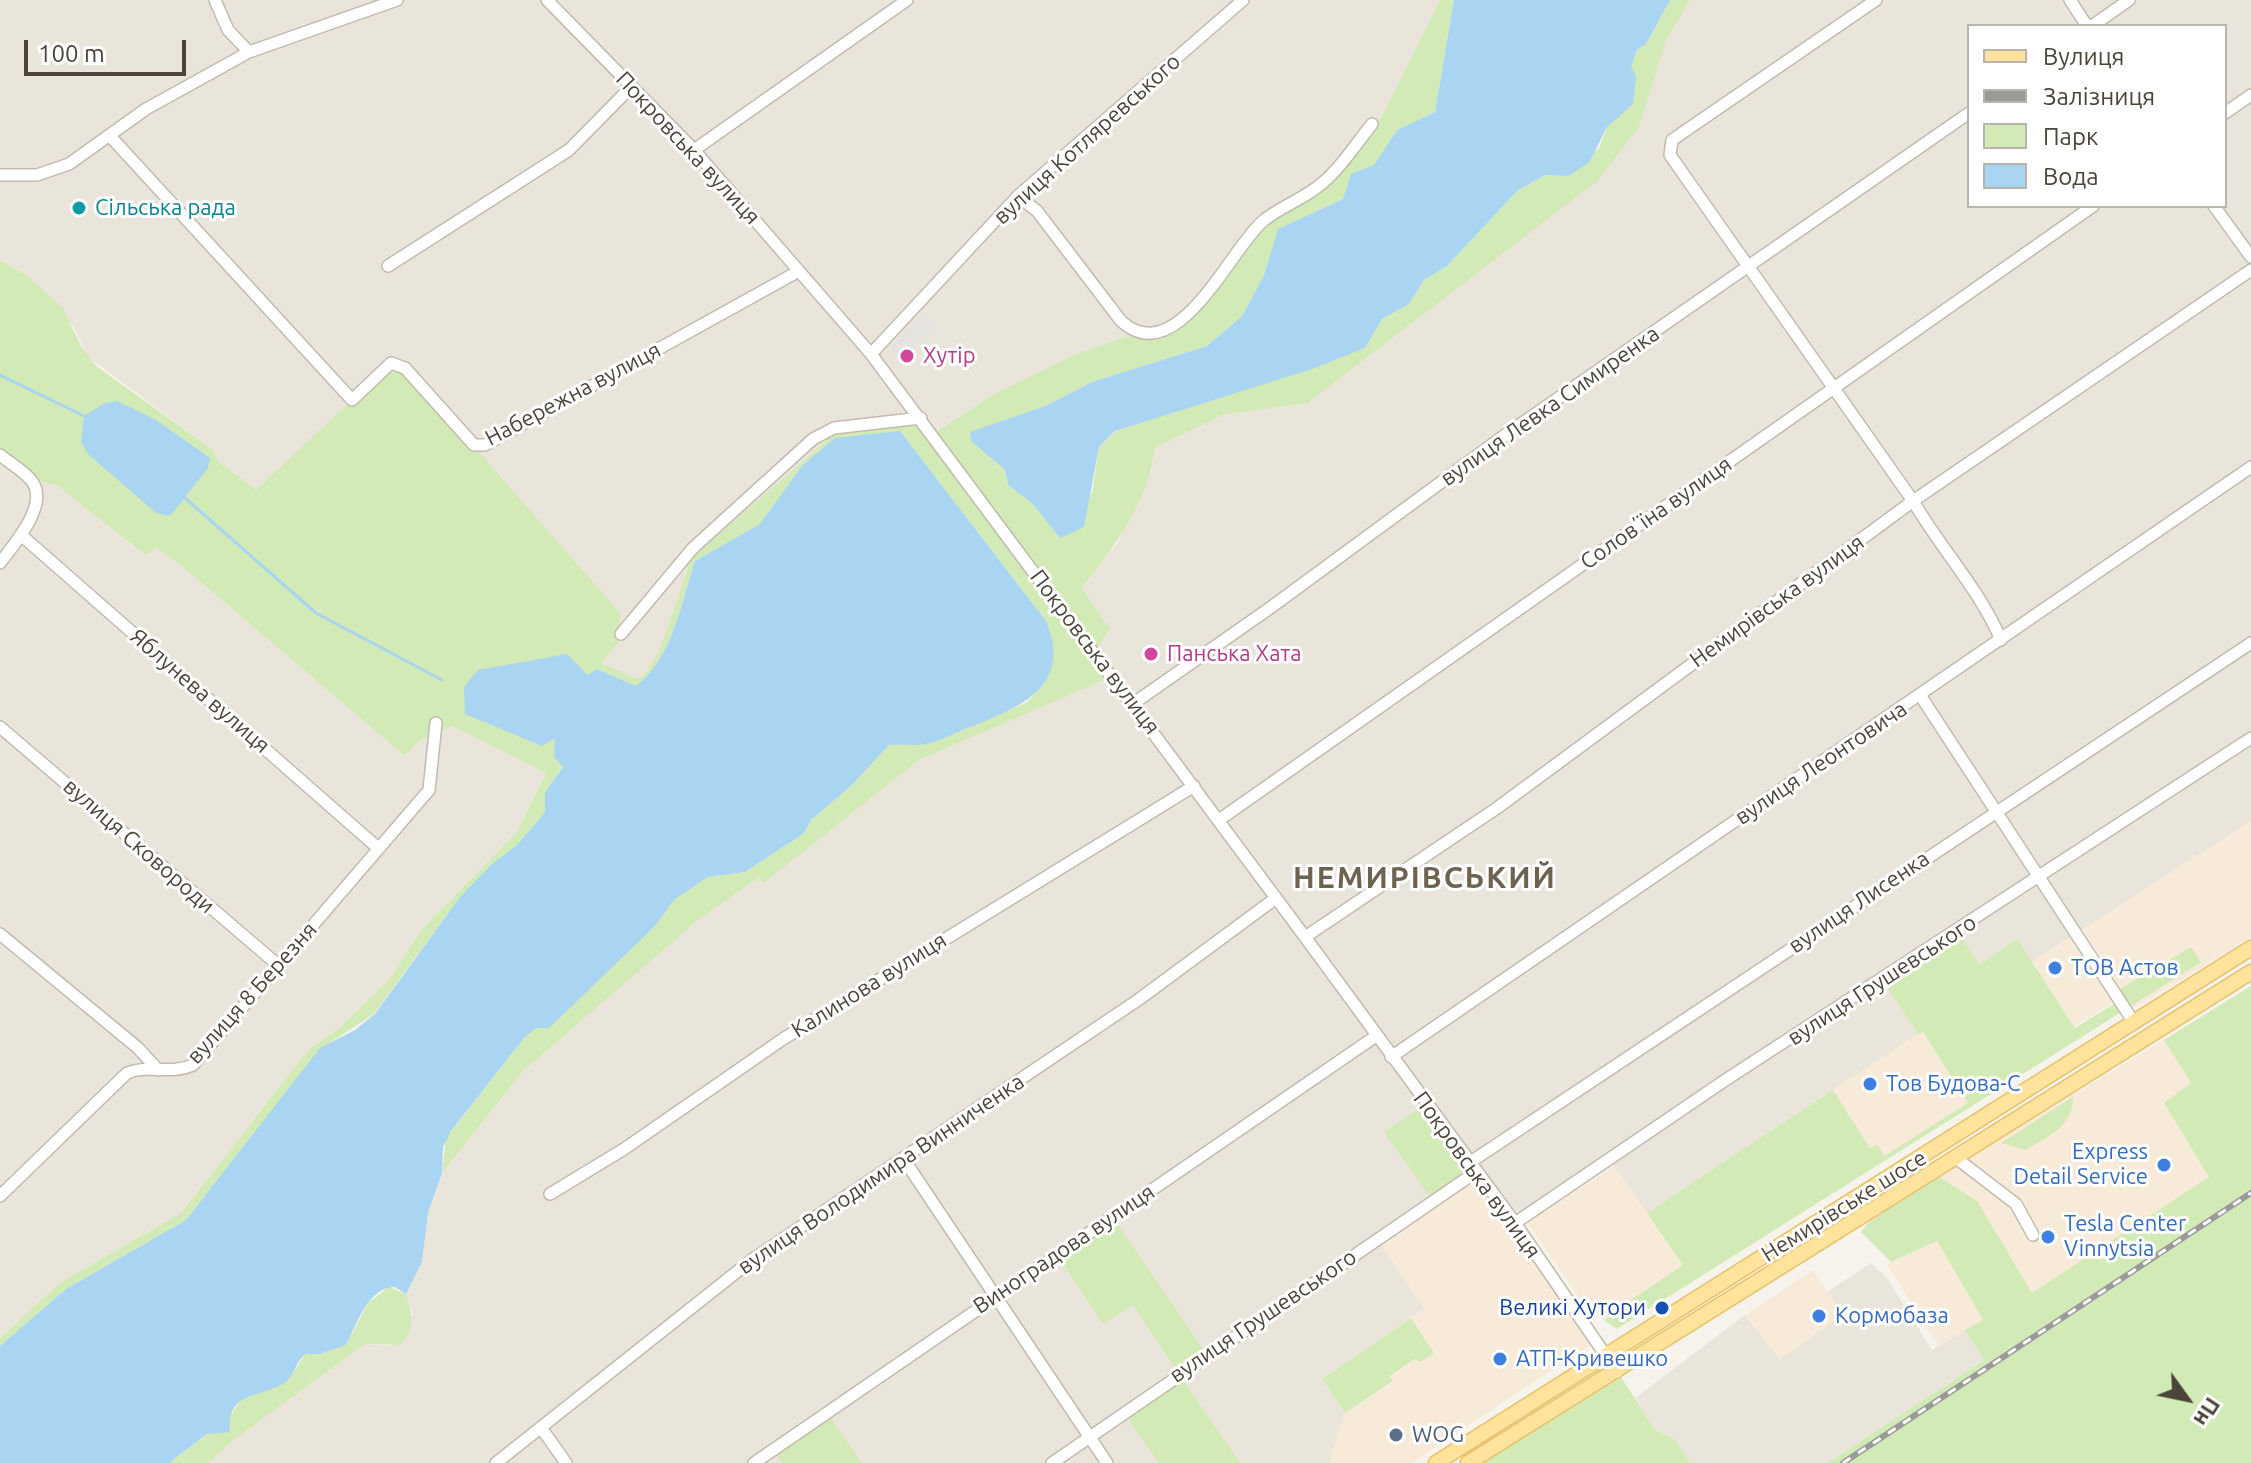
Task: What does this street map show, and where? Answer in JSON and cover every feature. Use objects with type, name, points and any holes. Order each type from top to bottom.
[{"type":"main road","name":"Немирівське шосе","points":[[1436,1463],[2251,948]]},
{"type":"main road","name":"Немирівське шосе","points":[[1468,1463],[2251,972]]},
{"type":"street","points":[[215,0],[228,30],[249,52]]},
{"type":"street","points":[[0,175],[37,175],[69,164],[146,109],[249,52],[397,0]]},
{"type":"street","name":"Покровська вулиця","points":[[547,0],[694,150],[871,354],[921,418],[1515,1223],[1617,1372]]},
{"type":"street","points":[[694,150],[907,0]]},
{"type":"street","name":"вулиця Котляревського","points":[[871,354],[1018,196],[1243,0]]},
{"type":"street","points":[[1876,0],[1672,140],[1670,155],[1913,501],[1938,543],[1988,608],[2001,640]]},
{"type":"street","points":[[2070,0],[2088,24]]},
{"type":"street","points":[[2092,24],[2129,0]]},
{"type":"street","points":[[388,266],[569,150],[632,86]]},
{"type":"street","points":[[2227,112],[2251,95]]},
{"type":"street","name":"вулиця Левка Симиренка","points":[[1134,703],[1270,608],[1508,433],[1967,114]]},
{"type":"street","points":[[1018,196],[1037,211],[1121,321],[1132,331],[1146,335],[1176,323],[1217,284],[1261,222],[1322,184],[1372,124]]},
{"type":"street","name":"Набережна вулиця","points":[[110,136],[352,400],[391,363],[405,368],[474,445],[485,445],[799,271]]},
{"type":"street","name":"Соловʼїна вулиця","points":[[1219,820],[2090,208]]},
{"type":"street","points":[[2215,208],[2251,257]]},
{"type":"street","name":"Немирівська вулиця","points":[[1305,937],[1497,808],[1913,501],[2251,270]]},
{"type":"street","points":[[621,634],[693,548],[813,439],[834,428],[921,418]]},
{"type":"street","points":[[0,455],[37,488],[38,500],[21,535],[0,563]]},
{"type":"street","name":"вулиця Леонтовича","points":[[1391,1057],[2251,467]]},
{"type":"street","name":"Яблунева вулиця","points":[[21,535],[378,848]]},
{"type":"street","name":"вулиця Лисенка","points":[[1472,1167],[1997,810],[2251,643]]},
{"type":"street","points":[[1920,695],[2133,1021]]},
{"type":"street","name":"вулиця 8 Березня","points":[[0,1196],[127,1073],[139,1068],[177,1072],[193,1065],[429,790],[436,723]]},
{"type":"street","name":"вулиця Сковороди","points":[[0,727],[278,965]]},
{"type":"street","name":"вулиця Грушевського","points":[[1515,1223],[1727,1079],[2251,738]]},
{"type":"street","name":"Калинова вулиця","points":[[550,1194],[624,1149],[783,1039],[1194,786]]},
{"type":"street","name":"вулиця Володимира Винниченка","points":[[496,1463],[753,1259],[1138,1000],[1276,898]]},
{"type":"street","points":[[2,938],[138,1048],[158,1070]]},
{"type":"street","name":"Виноградова вулиця","points":[[754,1463],[1376,1036]]},
{"type":"street","points":[[903,1158],[1107,1463]]},
{"type":"street","points":[[1956,1158],[2016,1204],[2033,1235]]},
{"type":"street","name":"вулиця Грушевського","points":[[1052,1463],[1472,1167]]},
{"type":"street","points":[[542,1429],[566,1463]]},
{"type":"shaded area","points":[[0,0],[1440,0],[1378,124],[1323,186],[1265,226],[1221,286],[1177,328],[1147,339],[1128,336],[1074,355],[994,394],[933,434],[691,559],[661,646],[648,670],[638,679],[600,663],[391,364],[256,491],[219,462],[212,449],[88,357],[73,326],[25,274],[0,261]]},
{"type":"shaded area","points":[[1690,0],[2251,0],[2251,821],[2032,962],[1980,965],[1961,937],[1887,985],[1918,1034],[1647,1213],[1605,1154],[1520,1213],[1513,1211],[1481,1169],[1377,1239],[1425,1308],[1322,1379],[1345,1413],[1330,1459],[1332,1463],[208,1463],[235,1439],[365,1344],[391,1346],[413,1315],[406,1294],[422,1262],[428,1213],[442,1173],[523,1071],[612,992],[698,920],[759,876],[765,882],[919,760],[1112,676],[1094,651],[1110,629],[1082,588],[1118,542],[1152,469],[1155,448],[1223,415],[1308,403],[1419,318],[1639,127],[1666,41]]},
{"type":"shaded area","points":[[923,314],[937,327],[897,360],[891,347]]},
{"type":"shaded area","points":[[0,455],[30,479],[57,484],[144,555],[156,548],[177,562],[405,756],[419,741],[452,726],[546,773],[517,832],[422,929],[389,980],[339,1028],[308,1050],[181,1213],[61,1282],[0,1338]]},
{"type":"shaded area","points":[[2251,821],[2251,937],[2137,1007],[2132,1007],[2083,929]]},
{"type":"shaded area","points":[[2073,935],[2116,1001],[2074,1026],[2032,962]]},
{"type":"shaded area","points":[[1922,1031],[1968,1103],[1884,1156],[1871,1149],[1833,1090]]},
{"type":"shaded area","points":[[2164,1040],[2191,1083],[2164,1103],[2210,1177],[2032,1293],[1977,1201],[1938,1176]]},
{"type":"shaded area","points":[[1614,1166],[1684,1265],[1605,1321],[1588,1310],[1527,1222]]},
{"type":"shaded area","points":[[1476,1172],[1596,1341],[1412,1463],[1332,1463],[1330,1459],[1345,1413],[1393,1382],[1390,1377],[1416,1359],[1434,1353],[1411,1318],[1424,1308],[1377,1239]]},
{"type":"shaded area","points":[[1937,1241],[1983,1321],[1939,1346],[1887,1265]]},
{"type":"shaded area","points":[[1871,1263],[1887,1278],[1932,1350],[1965,1330],[1984,1360],[1828,1463],[1690,1463],[1676,1440],[1655,1430],[1635,1398],[1745,1315],[1780,1359],[1843,1314],[1827,1292]]},
{"type":"shaded area","points":[[1812,1270],[1843,1314],[1781,1359],[1745,1315]]},
{"type":"green space","points":[[1440,0],[1454,0],[1435,112],[1397,130],[1374,165],[1351,175],[1343,199],[1278,229],[1264,275],[1242,316],[1207,346],[1092,382],[1045,406],[970,433],[971,441],[1005,470],[1008,485],[1032,503],[1060,538],[1092,493],[1099,447],[1116,431],[1365,348],[1382,319],[1409,304],[1424,280],[1447,266],[1517,191],[1545,175],[1568,176],[1599,148],[1637,50],[1646,44],[1670,0],[1690,0],[1666,41],[1639,127],[1597,181],[1308,403],[1223,415],[1155,448],[1138,505],[1118,540],[1082,588],[1110,629],[1095,651],[1113,676],[919,760],[764,883],[759,877],[698,920],[523,1071],[442,1173],[446,1138],[524,1038],[655,926],[674,900],[708,877],[745,872],[803,834],[811,820],[851,786],[889,745],[927,744],[1026,703],[1044,684],[1053,657],[1046,621],[900,431],[783,497],[760,524],[695,561],[674,628],[649,674],[636,686],[597,669],[555,737],[556,750],[563,766],[545,792],[545,812],[517,845],[493,863],[460,897],[374,1014],[320,1049],[186,1220],[66,1289],[0,1346],[0,1338],[61,1282],[181,1213],[308,1050],[339,1028],[389,980],[422,929],[517,832],[546,773],[452,726],[419,741],[405,756],[177,562],[156,548],[145,555],[57,485],[30,479],[0,455],[0,261],[25,274],[63,308],[81,346],[96,366],[212,449],[219,462],[256,490],[391,363],[405,368],[620,613],[621,639],[601,663],[638,679],[648,670],[661,646],[691,559],[833,435],[921,418],[933,434],[994,394],[1074,355],[1128,336],[1147,339],[1177,328],[1221,286],[1265,226],[1323,186],[1378,124]]},
{"type":"green space","points":[[1961,937],[1980,965],[2017,939],[2075,1028],[2125,997],[2120,989],[2191,947],[2201,962],[1617,1329],[1605,1321],[1612,1313],[1683,1265],[1647,1213],[1833,1090],[1870,1148],[1878,1145],[1884,1156],[1968,1103],[1923,1032],[1918,1034],[1886,985]]},
{"type":"green space","points":[[2251,986],[2251,1463],[1828,1463],[1984,1360],[1965,1330],[1983,1320],[1937,1241],[1891,1262],[1861,1232],[1868,1223],[1938,1176],[1977,1201],[2032,1293],[2209,1177],[2164,1103],[2191,1083],[2164,1040]]},
{"type":"green space","points":[[2073,1097],[2069,1116],[2050,1136],[2025,1150],[2001,1143]]},
{"type":"green space","points":[[1426,1104],[1476,1172],[1433,1201],[1384,1132]]},
{"type":"green space","points":[[1112,1216],[1207,1355],[1179,1374],[1240,1463],[1159,1463],[1124,1413],[1178,1373],[1133,1305],[1103,1324],[1056,1254]]},
{"type":"green space","points":[[389,1287],[406,1294],[410,1308],[411,1327],[400,1345],[365,1344],[235,1439],[208,1463],[169,1463],[229,1418],[240,1401],[289,1379],[306,1353],[320,1354],[346,1345],[368,1303]]},
{"type":"green space","points":[[1411,1318],[1434,1353],[1420,1362],[1415,1359],[1390,1376],[1393,1381],[1345,1413],[1322,1379]]},
{"type":"green space","points":[[1621,1377],[1655,1430],[1676,1440],[1690,1463],[1482,1463]]},
{"type":"green space","points":[[827,1413],[862,1463],[782,1463],[773,1450]]},
{"type":"water","points":[[1454,0],[1670,0],[1646,44],[1637,50],[1631,67],[1636,76],[1633,104],[1607,127],[1589,163],[1568,176],[1545,175],[1517,191],[1447,266],[1424,280],[1409,304],[1382,319],[1365,348],[1312,369],[1115,431],[1099,447],[1084,527],[1060,538],[1032,503],[1008,485],[1005,470],[971,441],[970,432],[1045,406],[1092,382],[1207,346],[1242,316],[1264,275],[1278,229],[1343,199],[1351,174],[1374,165],[1397,130],[1435,112]]},
{"type":"water","points":[[117,401],[156,420],[210,458],[208,468],[170,516],[156,513],[88,454],[81,442],[84,416],[105,403]]},
{"type":"water","points":[[900,431],[1046,621],[1053,643],[1053,662],[1048,678],[1038,690],[1009,710],[938,741],[921,745],[889,745],[851,786],[811,820],[803,834],[745,872],[708,877],[674,900],[655,926],[549,1028],[536,1028],[524,1038],[451,1131],[443,1147],[442,1173],[428,1213],[422,1262],[406,1294],[395,1287],[378,1293],[364,1308],[346,1345],[320,1354],[306,1354],[284,1383],[239,1403],[233,1409],[230,1432],[207,1434],[169,1463],[0,1463],[0,1346],[66,1289],[186,1220],[320,1048],[355,1030],[375,1014],[460,897],[493,863],[517,845],[545,812],[545,792],[563,767],[554,757],[555,738],[542,746],[465,714],[464,687],[478,670],[567,654],[588,675],[597,669],[636,686],[649,674],[667,645],[695,561],[760,524],[802,466],[835,438]]},
{"type":"waterway","points":[[0,375],[86,417]]},
{"type":"waterway","points":[[185,498],[316,613],[442,680]]},
{"type":"railway","points":[[1843,1463],[2251,1193]]},
{"type":"place","name":"Сільська рада","points":[[79,208]]},
{"type":"place","name":"Хутір","points":[[907,356]]},
{"type":"place","name":"Панська Хата","points":[[1151,654]]},
{"type":"place","name":"ТОВ Астов","points":[[2055,968]]},
{"type":"place","name":"Тов Будова-С","points":[[1870,1084]]},
{"type":"place","name":"Express Detail Service","points":[[2164,1165]]},
{"type":"place","name":"Tesla Center Vinnytsia","points":[[2048,1237]]},
{"type":"place","name":"Великі Хутори","points":[[1662,1308]]},
{"type":"place","name":"Кормобаза","points":[[1819,1316]]},
{"type":"place","name":"АТП-Кривешко","points":[[1500,1359]]},
{"type":"place","name":"WOG","points":[[1396,1435]]},
{"type":"district","name":"НЕМИРІВСЬКИЙ","points":[[1425,878]]}]
